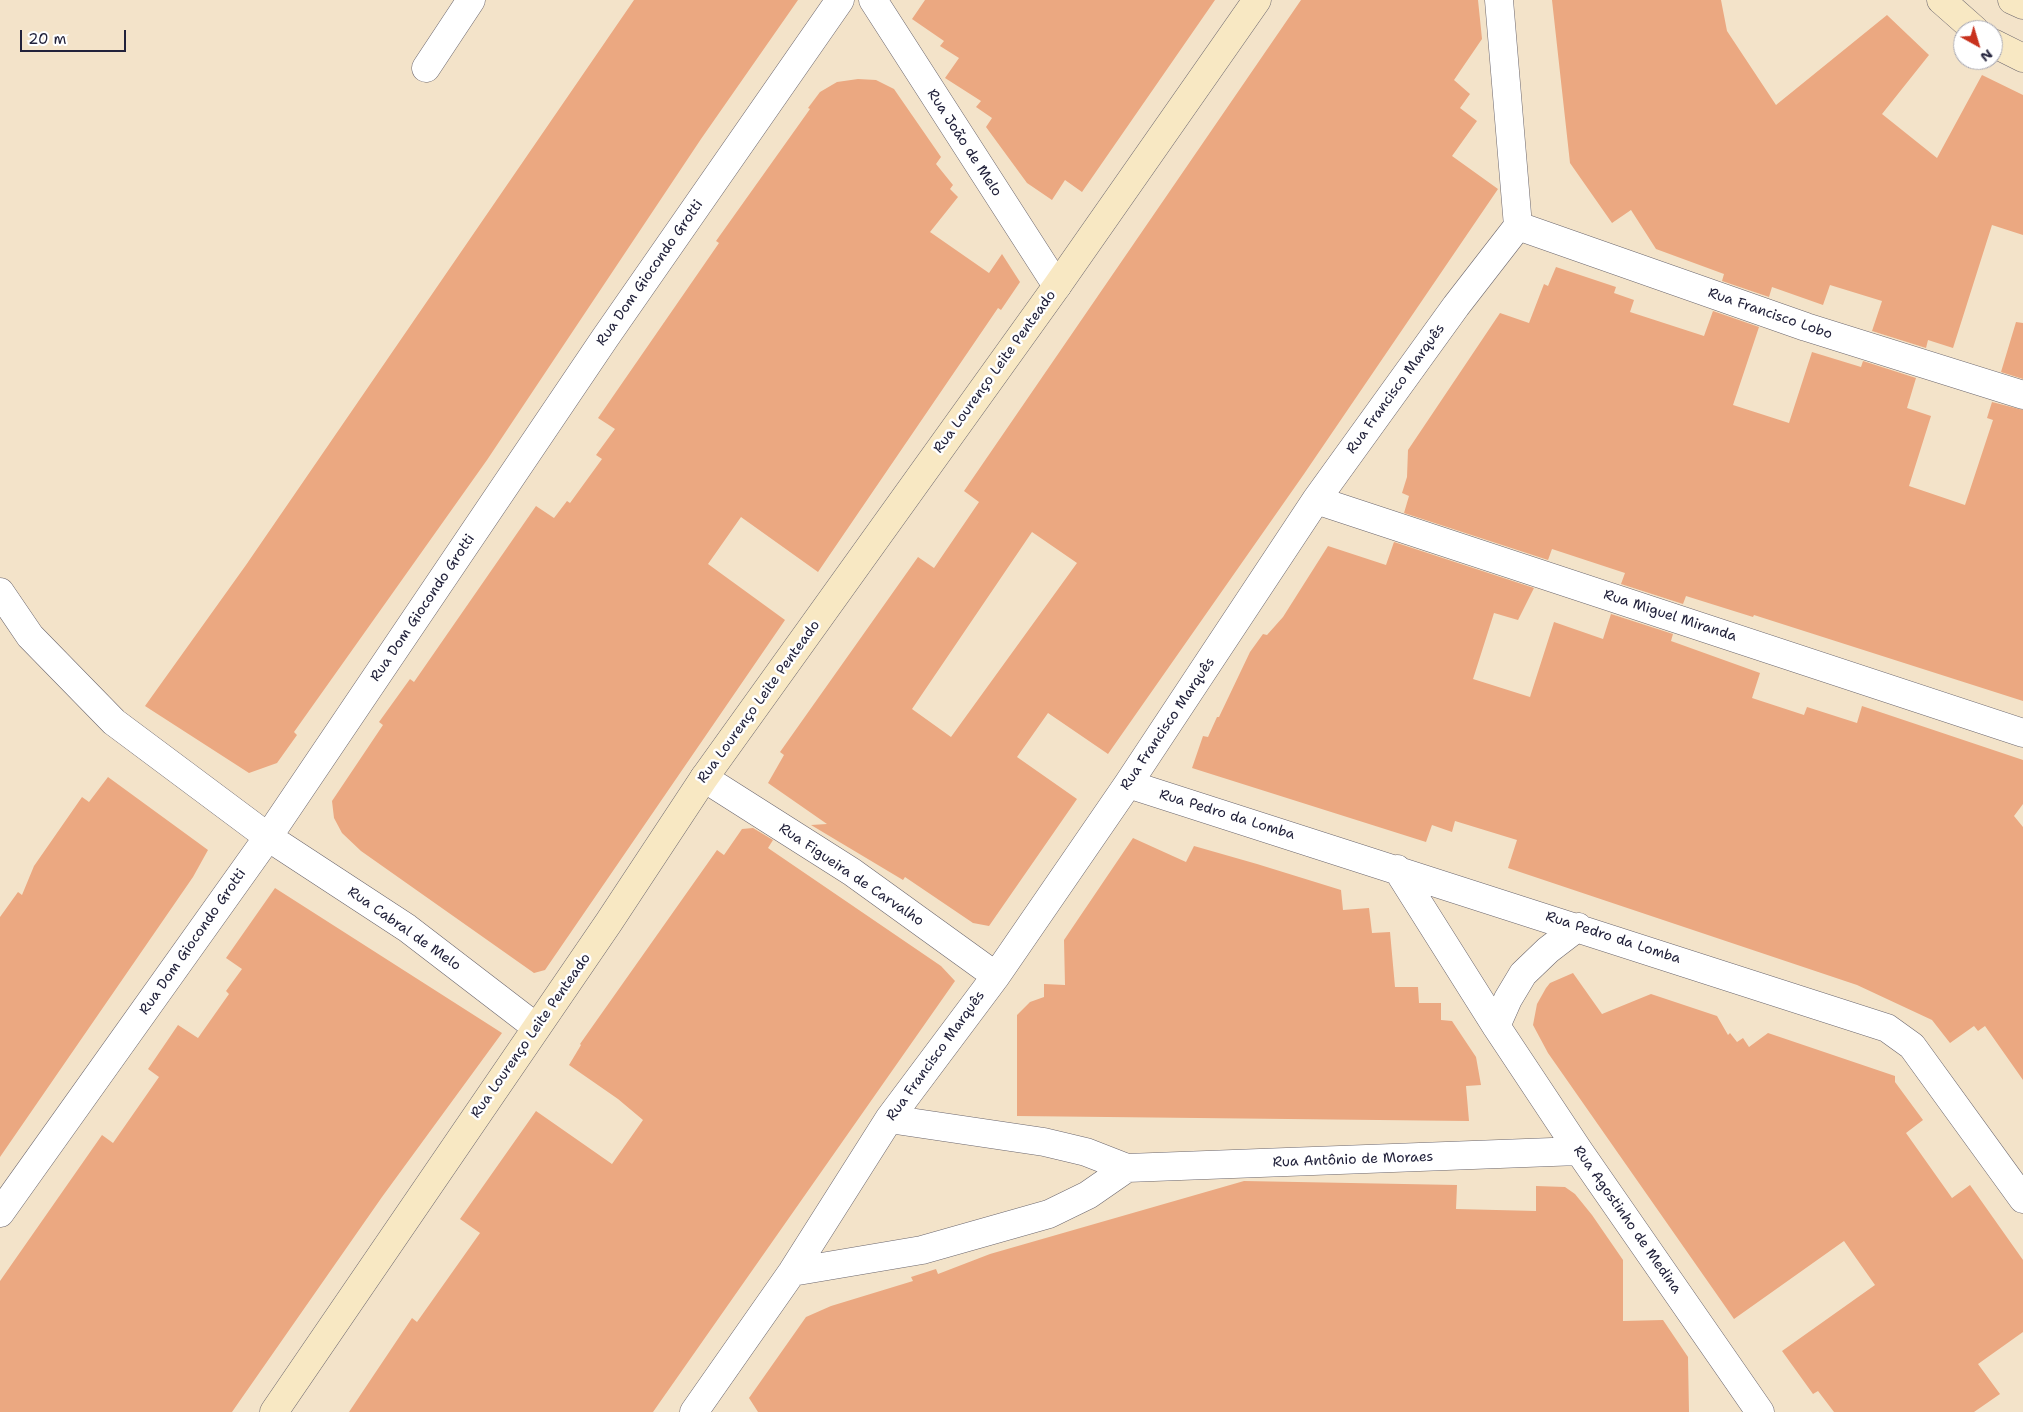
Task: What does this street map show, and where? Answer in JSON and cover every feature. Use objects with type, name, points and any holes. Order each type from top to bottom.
[{"type":"main road","name":"Rua Lourenço Leite Penteado","points":[[274,1412],[536,1026],[609,922],[704,778],[1057,286],[1257,0]]},
{"type":"main road","points":[[1941,0],[1964,20]]},
{"type":"main road","points":[[2012,0],[2023,5]]},
{"type":"main road","points":[[2003,48],[2023,58]]},
{"type":"street","points":[[426,68],[471,0]]},
{"type":"street","name":"Rua Dom Giocondo Grotti","points":[[0,1213],[268,837],[605,338],[840,0]]},
{"type":"street","name":"Rua João de Melo","points":[[873,0],[1057,286]]},
{"type":"street","points":[[1499,0],[1518,226]]},
{"type":"street","name":"Rua Francisco Lobo","points":[[1518,226],[1806,327],[2023,395]]},
{"type":"street","name":"Rua Francisco Marquês","points":[[694,1412],[792,1272],[889,1119],[996,976],[1128,784],[1316,500],[1456,306],[1518,226]]},
{"type":"street","name":"Rua Miguel Miranda","points":[[1316,500],[2023,733]]},
{"type":"street","name":"Rua Cabral de Melo","points":[[0,592],[30,636],[114,722],[268,837],[407,928],[536,1026]]},
{"type":"street","name":"Rua Figueira de Carvalho","points":[[704,778],[852,872],[996,976]]},
{"type":"street","name":"Rua Pedro da Lomba","points":[[1128,784],[1578,927],[1887,1028],[1912,1046],[2023,1199]]},
{"type":"street","name":"Rua Agostinho de Medina","points":[[1397,869],[1496,1026],[1579,1151],[1760,1412]]},
{"type":"street","points":[[1496,1026],[1508,999],[1523,974],[1548,950],[1578,927]]},
{"type":"street","name":"Rua Antônio de Moraes","points":[[889,1119],[1044,1142],[1086,1152],[1127,1168],[1579,1151]]},
{"type":"street","points":[[792,1272],[922,1250],[1049,1214],[1088,1195],[1127,1168]]},
{"type":"building","points":[[634,0],[798,0],[701,139],[487,460],[294,732],[297,735],[277,763],[249,773],[145,706],[246,565]]},
{"type":"building","points":[[925,0],[1215,0],[1082,192],[1065,180],[1052,200],[1027,183],[986,127],[992,118],[976,107],[981,101],[945,78],[959,58],[940,46],[944,41],[912,19]]},
{"type":"building","points":[[1301,0],[1478,0],[1482,39],[1454,80],[1470,94],[1460,108],[1477,121],[1452,156],[1498,189],[1304,474],[1108,754],[1048,713],[1017,757],[1077,799],[989,926],[973,923],[905,877],[903,880],[811,825],[827,824],[768,783],[784,755],[780,752],[918,557],[934,568],[979,502],[964,491]],"holes":[[[1032,532],[1077,563],[951,737],[912,709]]]},
{"type":"building","points":[[1552,0],[1721,0],[1727,31],[1776,105],[1887,15],[1929,55],[1882,114],[1937,158],[1982,75],[2023,95],[2023,235],[1992,225],[1953,348],[1928,340],[1926,348],[1872,331],[1882,301],[1830,285],[1823,305],[1772,287],[1769,297],[1722,281],[1724,274],[1656,249],[1631,210],[1612,223],[1570,163]]},
{"type":"building","points":[[858,79],[876,80],[894,89],[941,157],[936,164],[953,185],[950,189],[958,197],[930,232],[989,273],[1002,254],[1020,282],[1001,310],[998,308],[818,572],[741,517],[708,564],[785,620],[545,970],[534,973],[361,851],[342,833],[334,818],[332,801],[383,725],[379,722],[410,679],[414,682],[536,506],[554,518],[567,501],[570,503],[602,459],[596,455],[615,429],[598,418],[719,243],[716,241],[810,109],[808,108],[820,92],[837,82]]},
{"type":"building","points":[[1556,267],[1616,287],[1614,293],[1634,300],[1630,312],[1704,336],[1713,311],[1759,327],[1733,405],[1789,423],[1812,352],[1861,367],[1863,361],[1916,378],[1907,408],[1931,416],[1909,486],[1965,505],[1993,420],[1987,418],[1992,402],[2023,410],[2023,701],[1754,615],[1753,617],[1686,596],[1683,604],[1621,584],[1625,573],[1552,549],[1548,560],[1404,513],[1409,496],[1402,493],[1407,477],[1408,450],[1500,313],[1529,323],[1544,284],[1548,286]]},
{"type":"building","points":[[2016,322],[2023,323],[2023,379],[2001,372]]},
{"type":"building","points":[[1394,542],[1534,588],[1518,620],[1494,613],[1473,679],[1530,697],[1554,622],[1603,639],[1611,614],[1673,634],[1671,641],[1760,673],[1752,698],[1804,715],[1807,707],[1857,723],[1862,706],[2023,760],[2023,804],[2014,816],[2023,827],[2023,1080],[1985,1026],[1978,1031],[1974,1026],[1950,1043],[1932,1020],[1857,985],[1508,868],[1517,840],[1455,821],[1452,832],[1432,825],[1426,842],[1192,768],[1203,736],[1208,737],[1250,652],[1263,634],[1267,635],[1283,617],[1328,546],[1386,565]]},
{"type":"building","points":[[108,777],[208,850],[193,877],[0,1157],[0,917],[18,892],[22,895],[34,866],[82,797],[89,802]]},
{"type":"building","points":[[753,828],[773,840],[768,848],[941,966],[955,981],[653,1412],[349,1412],[412,1318],[417,1322],[480,1233],[460,1219],[536,1111],[612,1164],[643,1120],[618,1099],[569,1065],[580,1044],[717,850],[724,855],[742,829]]},
{"type":"building","points":[[1133,838],[1186,862],[1194,846],[1257,864],[1341,890],[1343,910],[1369,908],[1372,933],[1390,932],[1395,987],[1418,987],[1419,1003],[1441,1003],[1441,1020],[1452,1021],[1476,1057],[1481,1085],[1466,1086],[1469,1121],[1017,1116],[1017,1015],[1030,1002],[1044,997],[1044,984],[1065,985],[1064,940]]},
{"type":"building","points":[[275,888],[502,1033],[382,1197],[232,1412],[0,1412],[0,1281],[102,1135],[113,1143],[159,1077],[148,1069],[178,1025],[198,1038],[229,994],[226,991],[242,969],[226,958]]},
{"type":"building","points":[[1573,973],[1602,1014],[1651,994],[1717,1016],[1728,1035],[1730,1033],[1737,1042],[1743,1038],[1749,1047],[1768,1033],[1895,1076],[1895,1082],[1923,1120],[1906,1133],[1952,1198],[1970,1185],[2023,1260],[2023,1332],[1978,1364],[2000,1394],[1974,1412],[1834,1412],[1818,1391],[1813,1394],[1782,1351],[1875,1285],[1844,1241],[1734,1319],[1548,1053],[1533,1025],[1537,1004],[1546,988],[1550,983]]},
{"type":"building","points":[[1244,1181],[1457,1185],[1456,1209],[1536,1211],[1536,1186],[1565,1187],[1575,1194],[1592,1215],[1623,1260],[1623,1321],[1663,1320],[1688,1357],[1689,1412],[758,1412],[749,1398],[806,1317],[831,1306],[913,1281],[911,1277],[936,1269],[938,1274],[990,1254]]}]
